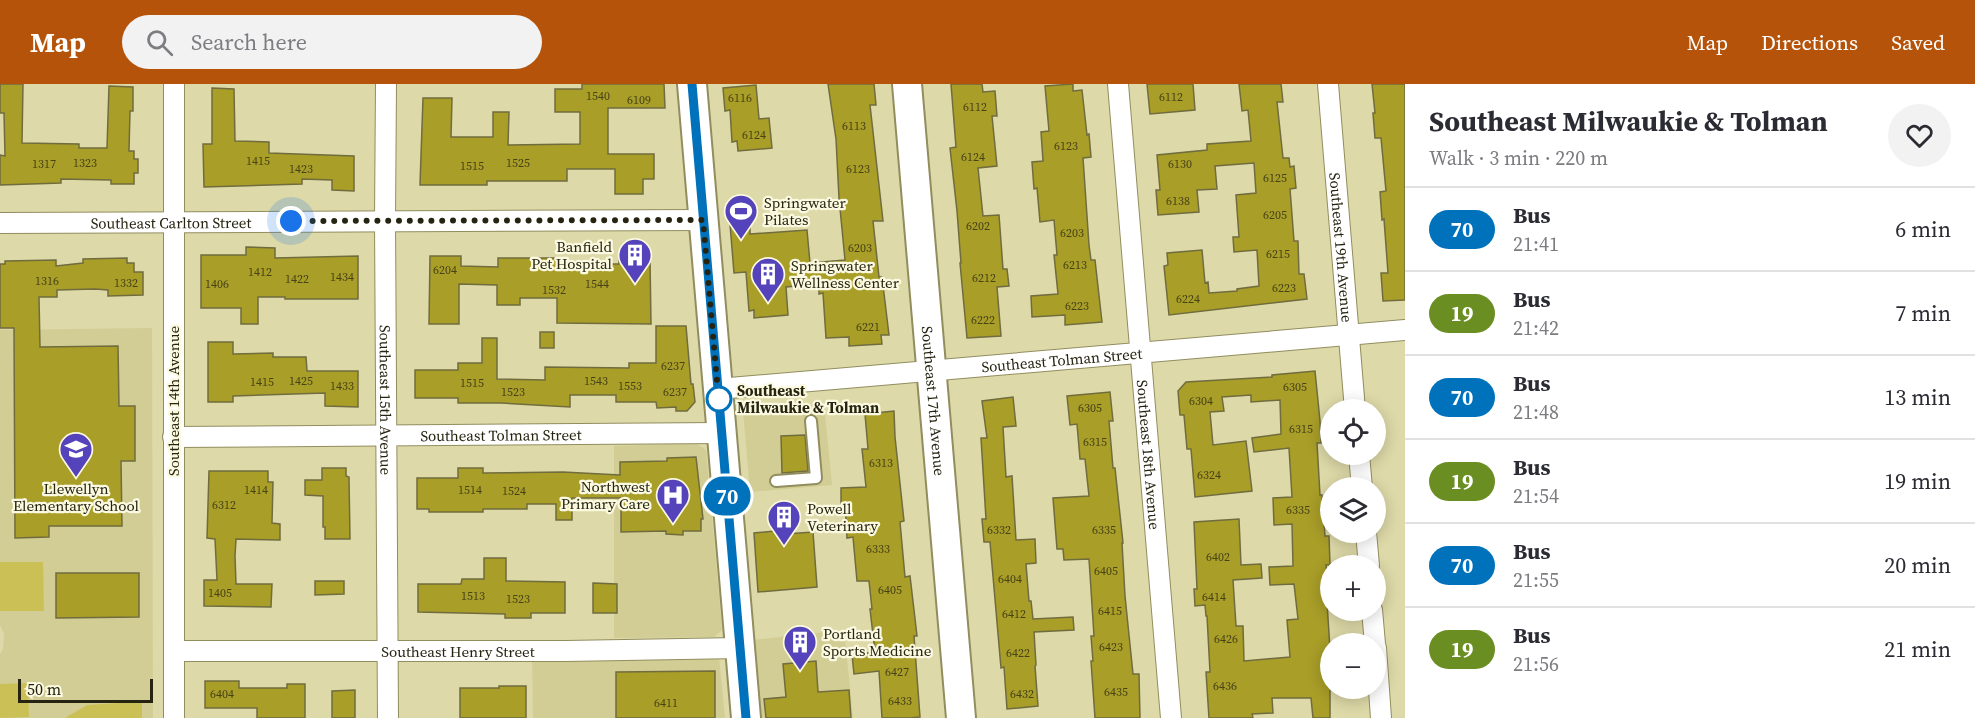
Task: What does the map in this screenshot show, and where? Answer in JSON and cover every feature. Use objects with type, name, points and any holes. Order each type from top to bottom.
[{"type":"main road","points":[[692,84],[746,718]]},
{"type":"main road","name":"Southeast 17th Avenue","points":[[907,84],[961,718]]},
{"type":"street","name":"Southeast 14th Avenue","points":[[174,84],[174,718]]},
{"type":"street","name":"Southeast 15th Avenue","points":[[386,84],[388,718]]},
{"type":"street","name":"Southeast 18th Avenue","points":[[1118,84],[1172,718]]},
{"type":"street","name":"Southeast 19th Avenue","points":[[1328,84],[1354,399]]},
{"type":"street","name":"Southeast Carlton Street","points":[[0,223],[703,220]]},
{"type":"street","name":"Southeast Tolman Street","points":[[718,389],[1405,330]]},
{"type":"street","name":"Southeast Tolman Street","points":[[173,437],[721,433]]},
{"type":"street","name":"Southeast Henry Street","points":[[174,651],[566,651],[740,648]]},
{"type":"street","points":[[1380,699],[1382,718]]},
{"type":"lane","points":[[776,481],[816,478],[812,421]]},
{"type":"shaded area","name":"Llewellyn Elementary School","points":[[152,328],[153,718],[0,718],[0,654],[3,649],[4,634],[0,625],[0,330]]},
{"type":"shaded area","points":[[824,404],[832,485],[750,492],[743,410]]},
{"type":"shaded area","points":[[696,443],[706,450],[722,630],[714,637],[614,638],[614,446]]},
{"type":"shaded area","points":[[0,562],[43,562],[44,611],[0,611]]},
{"type":"shaded area","points":[[844,630],[853,718],[760,718],[753,640]]},
{"type":"shaded area","points":[[718,647],[725,718],[533,718],[532,649]]},
{"type":"shaded area","points":[[28,683],[29,717],[0,718],[0,684]]},
{"type":"shaded area","points":[[142,703],[142,718],[65,718],[87,705]]},
{"type":"building","points":[[0,84],[23,84],[22,143],[79,144],[79,148],[107,148],[109,86],[133,87],[129,151],[134,151],[134,159],[138,159],[138,173],[134,173],[134,184],[111,184],[111,180],[61,179],[61,183],[0,185],[0,155],[5,156],[4,113],[0,113]]},
{"type":"building","points":[[582,84],[664,84],[665,108],[608,108],[608,154],[654,154],[654,179],[643,179],[643,194],[615,194],[615,169],[567,169],[567,181],[487,181],[487,185],[420,185],[423,98],[452,98],[451,137],[493,137],[493,112],[509,112],[508,145],[580,144],[580,112],[555,112],[555,89],[582,89]]},
{"type":"building","points":[[828,84],[874,84],[876,105],[870,105],[883,221],[873,221],[879,277],[882,277],[889,335],[881,335],[882,344],[849,346],[849,337],[826,338],[823,293],[819,294],[819,284],[786,287],[788,315],[754,318],[754,310],[749,311],[746,272],[734,273],[730,224],[750,223],[750,234],[807,230],[810,263],[845,260],[836,139]]},
{"type":"building","points":[[951,84],[982,84],[983,92],[995,91],[997,116],[992,116],[997,166],[978,168],[983,216],[999,215],[1003,269],[1007,269],[1009,286],[997,287],[1001,336],[967,338],[950,148],[956,147]]},
{"type":"building","points":[[1073,84],[1073,91],[1082,90],[1087,135],[1089,134],[1091,157],[1083,158],[1089,245],[1091,260],[1095,260],[1102,322],[1065,325],[1065,315],[1032,317],[1031,296],[1058,294],[1054,255],[1057,255],[1054,220],[1040,222],[1032,162],[1043,161],[1041,132],[1049,131],[1045,86]]},
{"type":"building","points":[[1147,84],[1193,84],[1195,110],[1150,114]]},
{"type":"building","points":[[1239,84],[1281,84],[1283,102],[1277,102],[1283,158],[1289,158],[1290,167],[1294,166],[1296,188],[1290,189],[1294,241],[1298,241],[1299,274],[1304,274],[1307,299],[1169,315],[1164,266],[1168,265],[1167,253],[1202,250],[1205,283],[1208,282],[1209,293],[1237,291],[1237,289],[1259,286],[1257,250],[1234,252],[1233,237],[1239,237],[1236,195],[1256,193],[1254,163],[1215,166],[1217,189],[1197,190],[1199,212],[1158,215],[1156,190],[1160,190],[1157,155],[1207,150],[1207,144],[1251,141],[1248,110],[1242,111]]},
{"type":"building","points":[[1372,84],[1405,84],[1405,300],[1383,301],[1381,273],[1388,273],[1380,192],[1386,191],[1381,138],[1375,138]]},
{"type":"building","points":[[756,85],[759,119],[769,118],[772,148],[738,151],[737,141],[732,142],[730,110],[725,111],[723,88]]},
{"type":"building","points":[[212,88],[234,89],[235,141],[269,142],[269,153],[354,156],[354,191],[332,190],[332,180],[302,179],[302,184],[204,187],[203,144],[212,144]]},
{"type":"building","points":[[246,247],[275,248],[275,258],[358,256],[358,299],[258,297],[258,324],[241,324],[241,308],[201,308],[201,255],[246,255]]},
{"type":"building","points":[[430,256],[461,256],[461,266],[498,267],[498,258],[561,258],[561,264],[619,264],[619,259],[650,259],[651,324],[557,323],[557,298],[520,298],[520,305],[497,305],[497,285],[459,284],[459,324],[429,324]]},
{"type":"building","points":[[127,258],[127,263],[134,263],[134,272],[143,272],[143,295],[108,296],[108,290],[95,289],[57,290],[57,297],[39,297],[40,347],[118,346],[119,406],[135,406],[135,461],[121,461],[122,526],[49,526],[49,537],[15,538],[14,328],[0,328],[0,264],[5,264],[5,261],[56,260],[56,266],[83,263],[83,259]]},
{"type":"building","points":[[656,326],[686,326],[691,384],[693,384],[695,402],[687,411],[676,411],[676,407],[657,408],[656,402],[616,402],[616,395],[570,395],[570,407],[458,403],[458,398],[415,398],[415,370],[458,370],[458,363],[482,363],[482,338],[497,338],[497,379],[545,380],[545,367],[629,368],[629,363],[656,363]]},
{"type":"building","points":[[540,332],[554,332],[554,348],[540,348]]},
{"type":"building","points":[[208,342],[233,342],[233,354],[273,353],[273,357],[306,357],[307,371],[358,371],[358,407],[325,406],[325,393],[233,396],[233,402],[208,402]]},
{"type":"building","points":[[1315,371],[1320,421],[1320,443],[1317,443],[1320,543],[1329,543],[1330,555],[1320,555],[1320,621],[1328,621],[1329,633],[1320,633],[1320,699],[1330,699],[1330,718],[1313,718],[1311,698],[1272,698],[1273,713],[1252,714],[1253,718],[1209,718],[1206,672],[1210,672],[1207,616],[1205,605],[1195,606],[1194,589],[1197,589],[1194,522],[1239,519],[1241,565],[1261,564],[1262,578],[1233,580],[1236,626],[1243,626],[1244,661],[1290,657],[1287,620],[1298,619],[1294,584],[1270,585],[1269,567],[1293,566],[1292,524],[1274,525],[1273,498],[1292,497],[1289,448],[1254,452],[1252,438],[1281,434],[1280,400],[1251,402],[1251,395],[1222,397],[1224,411],[1210,412],[1213,445],[1246,441],[1252,491],[1195,497],[1191,449],[1187,449],[1184,415],[1180,415],[1178,391],[1186,382],[1272,377],[1272,375]]},
{"type":"building","points":[[1110,392],[1113,421],[1109,421],[1113,468],[1115,468],[1123,543],[1125,596],[1133,674],[1139,674],[1140,718],[1095,718],[1091,661],[1093,661],[1091,636],[1094,636],[1089,559],[1064,560],[1063,549],[1057,549],[1053,498],[1089,496],[1085,459],[1080,459],[1077,424],[1070,425],[1067,396]]},
{"type":"building","points":[[1013,397],[1016,426],[1003,427],[1006,477],[1012,476],[1016,540],[1035,539],[1036,563],[1026,564],[1033,619],[1073,617],[1074,630],[1034,632],[1038,706],[1007,709],[1004,667],[1001,668],[990,542],[984,542],[982,519],[986,519],[981,438],[987,438],[982,401]]},
{"type":"building","points":[[894,411],[904,521],[900,522],[905,577],[910,576],[917,636],[914,636],[920,717],[910,718],[882,718],[879,671],[854,674],[852,655],[875,652],[870,609],[872,609],[869,581],[857,581],[853,537],[847,538],[845,503],[841,503],[841,488],[866,487],[862,449],[868,449],[865,414]]},
{"type":"building","points":[[805,435],[808,471],[782,473],[781,436]]},
{"type":"building","points":[[696,457],[703,519],[701,519],[701,531],[683,531],[683,535],[666,534],[666,531],[621,532],[621,498],[572,498],[572,520],[556,520],[556,504],[527,504],[527,509],[483,509],[483,512],[429,512],[429,509],[417,509],[417,478],[458,478],[458,468],[483,468],[483,473],[563,472],[620,475],[620,462],[667,461],[667,458]]},
{"type":"building","points":[[322,468],[346,468],[346,476],[349,477],[350,539],[325,539],[323,496],[305,495],[305,480],[322,480]]},
{"type":"building","points":[[209,471],[268,471],[268,482],[273,482],[272,523],[280,524],[280,540],[236,539],[235,556],[236,584],[272,584],[271,607],[204,606],[204,580],[217,580],[215,539],[207,538]]},
{"type":"building","points":[[785,530],[785,534],[813,532],[817,587],[758,592],[754,533]]},
{"type":"building","points":[[484,558],[506,558],[506,581],[565,582],[565,613],[531,613],[531,618],[505,618],[505,614],[418,612],[418,584],[461,584],[462,579],[484,579]]},
{"type":"building","points":[[56,573],[139,573],[139,617],[56,618]]},
{"type":"building","points":[[315,581],[344,581],[344,594],[315,595]]},
{"type":"building","points":[[593,583],[617,584],[617,613],[593,613]]},
{"type":"building","points":[[816,661],[818,692],[849,690],[851,718],[766,718],[764,699],[786,697],[783,664]]},
{"type":"building","points":[[715,671],[715,718],[616,718],[616,672]]},
{"type":"building","points":[[205,681],[239,681],[239,688],[287,688],[287,684],[305,684],[305,718],[257,718],[257,708],[205,708]]},
{"type":"building","points":[[499,686],[526,686],[526,718],[460,718],[460,688],[499,688]]},
{"type":"building","points":[[355,690],[355,718],[332,718],[332,691]]},
{"type":"bus line","name":"70","points":[[692,84],[746,718]]},
{"type":"place","name":"Springwater Pilates","points":[[741,240]]},
{"type":"place","name":"Banfield Pet Hospital","points":[[635,284]]},
{"type":"place","name":"Springwater Wellness Center","points":[[768,303]]},
{"type":"place","name":"Southeast Milwaukie & Tolman","points":[[719,399]]},
{"type":"place","name":"Llewellyn Elementary School","points":[[76,478]]},
{"type":"place","name":"Northwest Primary Care","points":[[673,524]]},
{"type":"place","name":"Powell Veterinary","points":[[784,546]]},
{"type":"place","name":"Portland Sports Medicine","points":[[800,671]]},
{"type":"route","points":[[291,221],[703,220],[719,404],[719,399]]}]
